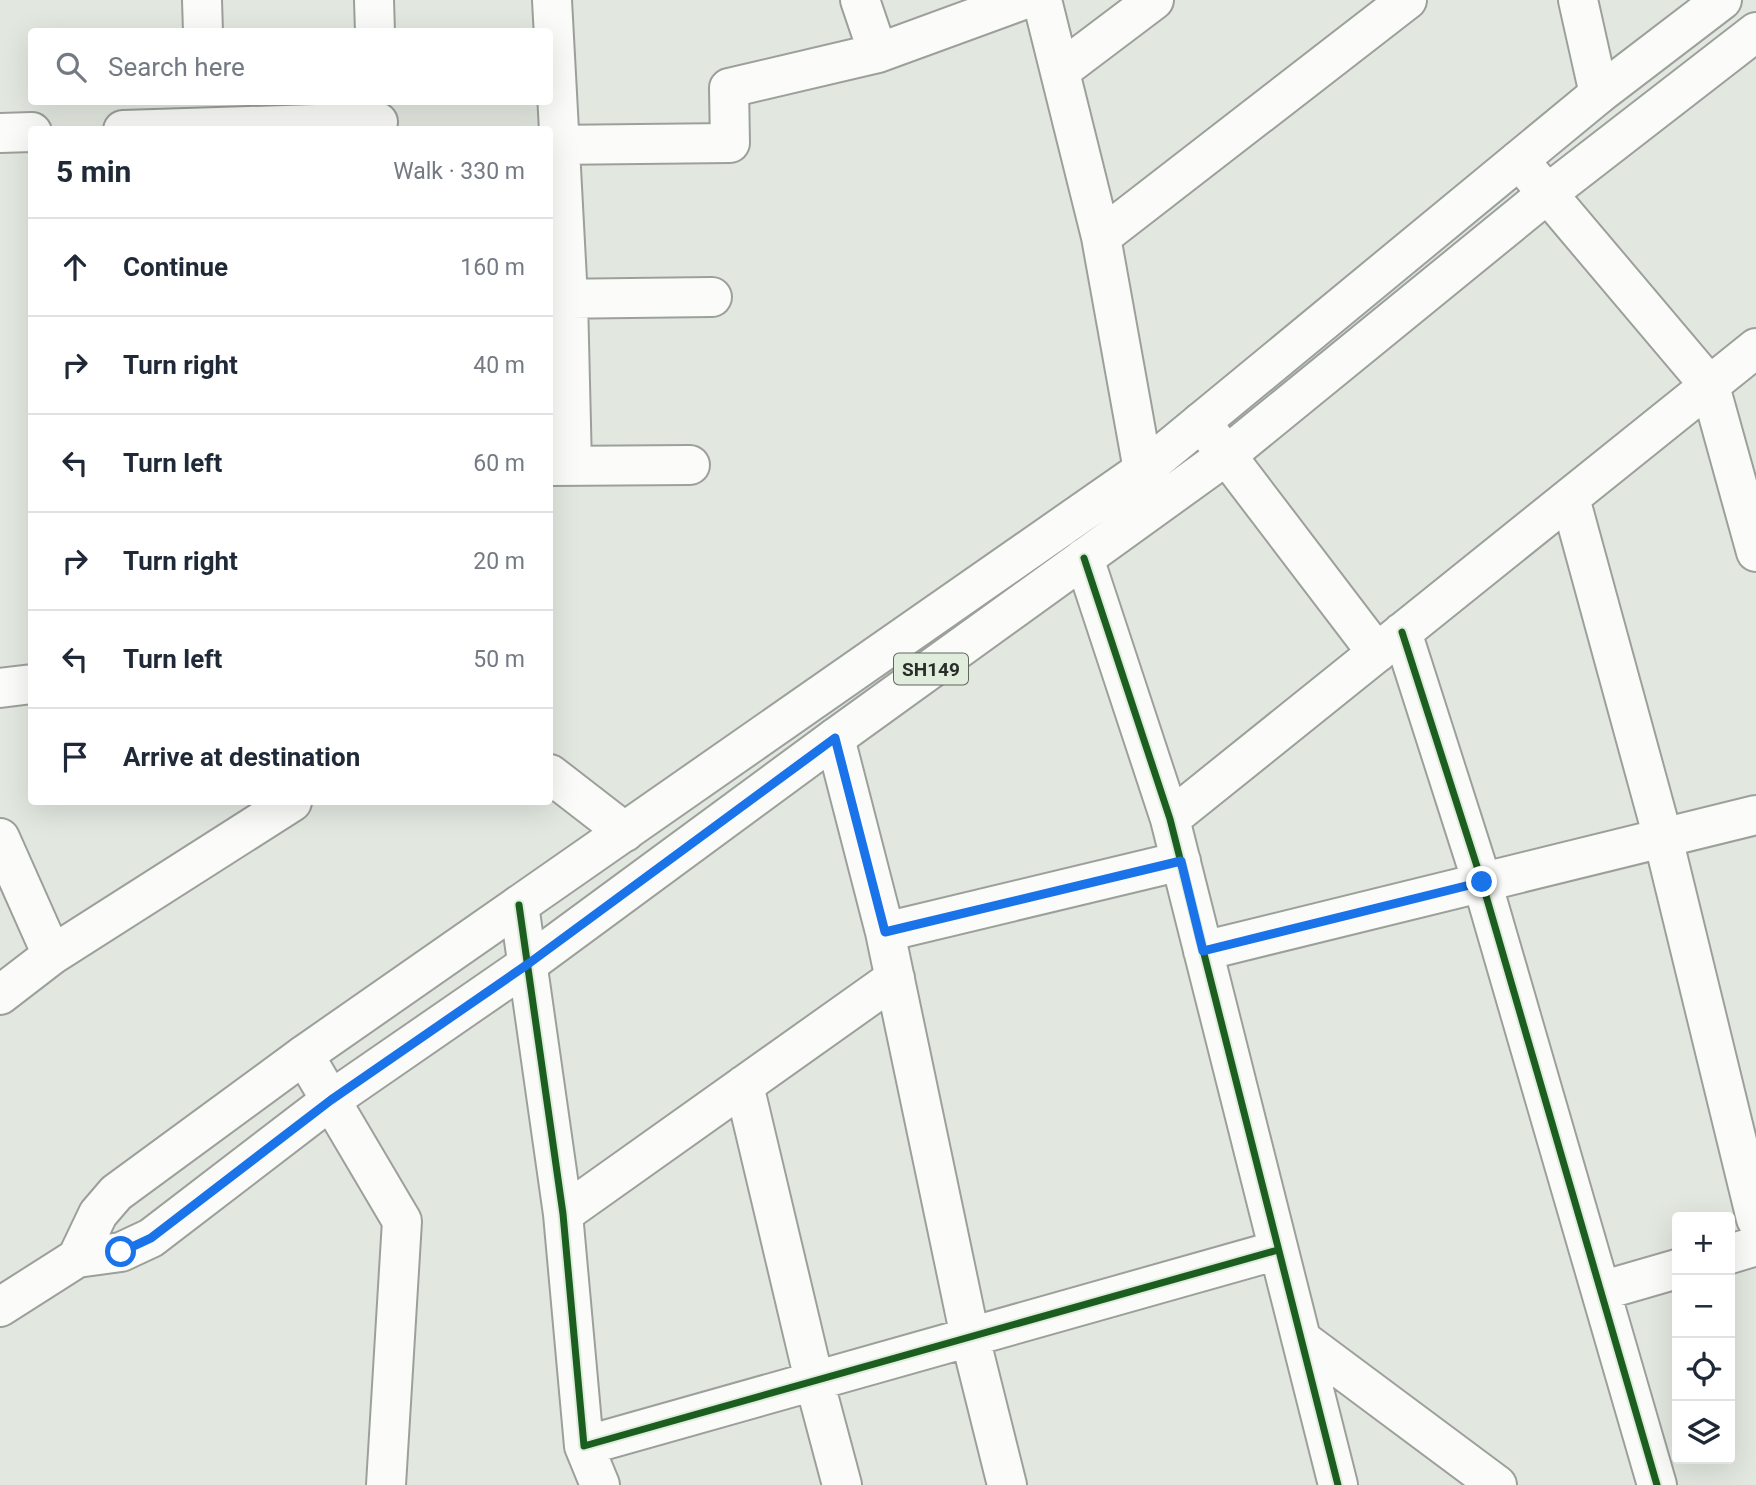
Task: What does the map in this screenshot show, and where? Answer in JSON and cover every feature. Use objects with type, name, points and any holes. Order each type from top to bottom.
[{"type":"street","points":[[202,0],[203,28]]},
{"type":"street","points":[[374,0],[375,28]]},
{"type":"street","points":[[552,0],[553,28]]},
{"type":"street","points":[[860,0],[878,53]]},
{"type":"street","points":[[555,145],[730,143],[729,89],[878,53],[1023,0]]},
{"type":"street","points":[[1042,0],[1101,237],[1143,470]]},
{"type":"street","points":[[1060,71],[1154,0]]},
{"type":"street","points":[[1101,237],[1407,0]]},
{"type":"street","points":[[1578,0],[1600,93]]},
{"type":"street","name":"SH149","points":[[78,1258],[98,1214],[116,1194],[304,1055],[1143,470],[1600,93],[1722,0]]},
{"type":"street","name":"SH149","points":[[0,1307],[78,1258],[121,1252],[151,1238],[331,1100],[528,964],[1227,455],[1547,194],[1756,32]]},
{"type":"street","points":[[553,48],[561,466],[690,465]]},
{"type":"street","points":[[152,126],[205,119],[378,118]]},
{"type":"street","points":[[0,133],[28,132]]},
{"type":"street","points":[[1519,160],[1710,386],[1756,552]]},
{"type":"street","points":[[559,299],[712,297]]},
{"type":"street","points":[[1170,819],[1756,348]]},
{"type":"street","points":[[1201,422],[1390,643],[1482,882],[1657,1485]]},
{"type":"street","points":[[1570,498],[1662,838],[1756,1219]]},
{"type":"street","points":[[1084,558],[1170,819],[1338,1485]]},
{"type":"street","points":[[0,688],[28,684]]},
{"type":"street","points":[[835,738],[885,932],[970,1337],[1006,1485]]},
{"type":"street","points":[[553,776],[625,832]]},
{"type":"street","points":[[0,995],[52,955],[287,805]]},
{"type":"street","points":[[1203,951],[1756,815]]},
{"type":"street","points":[[0,838],[14,906],[52,955]]},
{"type":"street","points":[[885,932],[1181,861]]},
{"type":"street","points":[[519,905],[564,1214],[584,1446],[600,1485]]},
{"type":"street","points":[[564,1214],[895,978]]},
{"type":"street","points":[[304,1055],[402,1221],[386,1485]]},
{"type":"street","points":[[744,1085],[814,1380],[842,1485]]},
{"type":"street","points":[[1735,1252],[1756,1246]]},
{"type":"street","points":[[584,1446],[1278,1250]]},
{"type":"street","points":[[1601,1291],[1672,1270]]},
{"type":"street","points":[[1301,1339],[1497,1485]]},
{"type":"cycle path","points":[[1084,558],[1170,819],[1338,1485]]},
{"type":"cycle path","points":[[1402,632],[1482,882],[1657,1485]]},
{"type":"cycle path","points":[[519,905],[563,1214],[584,1446],[1278,1250]]},
{"type":"route","points":[[121,1252],[151,1238],[331,1100],[528,964],[835,738],[885,932],[1181,861],[1203,951],[1482,882]]}]
